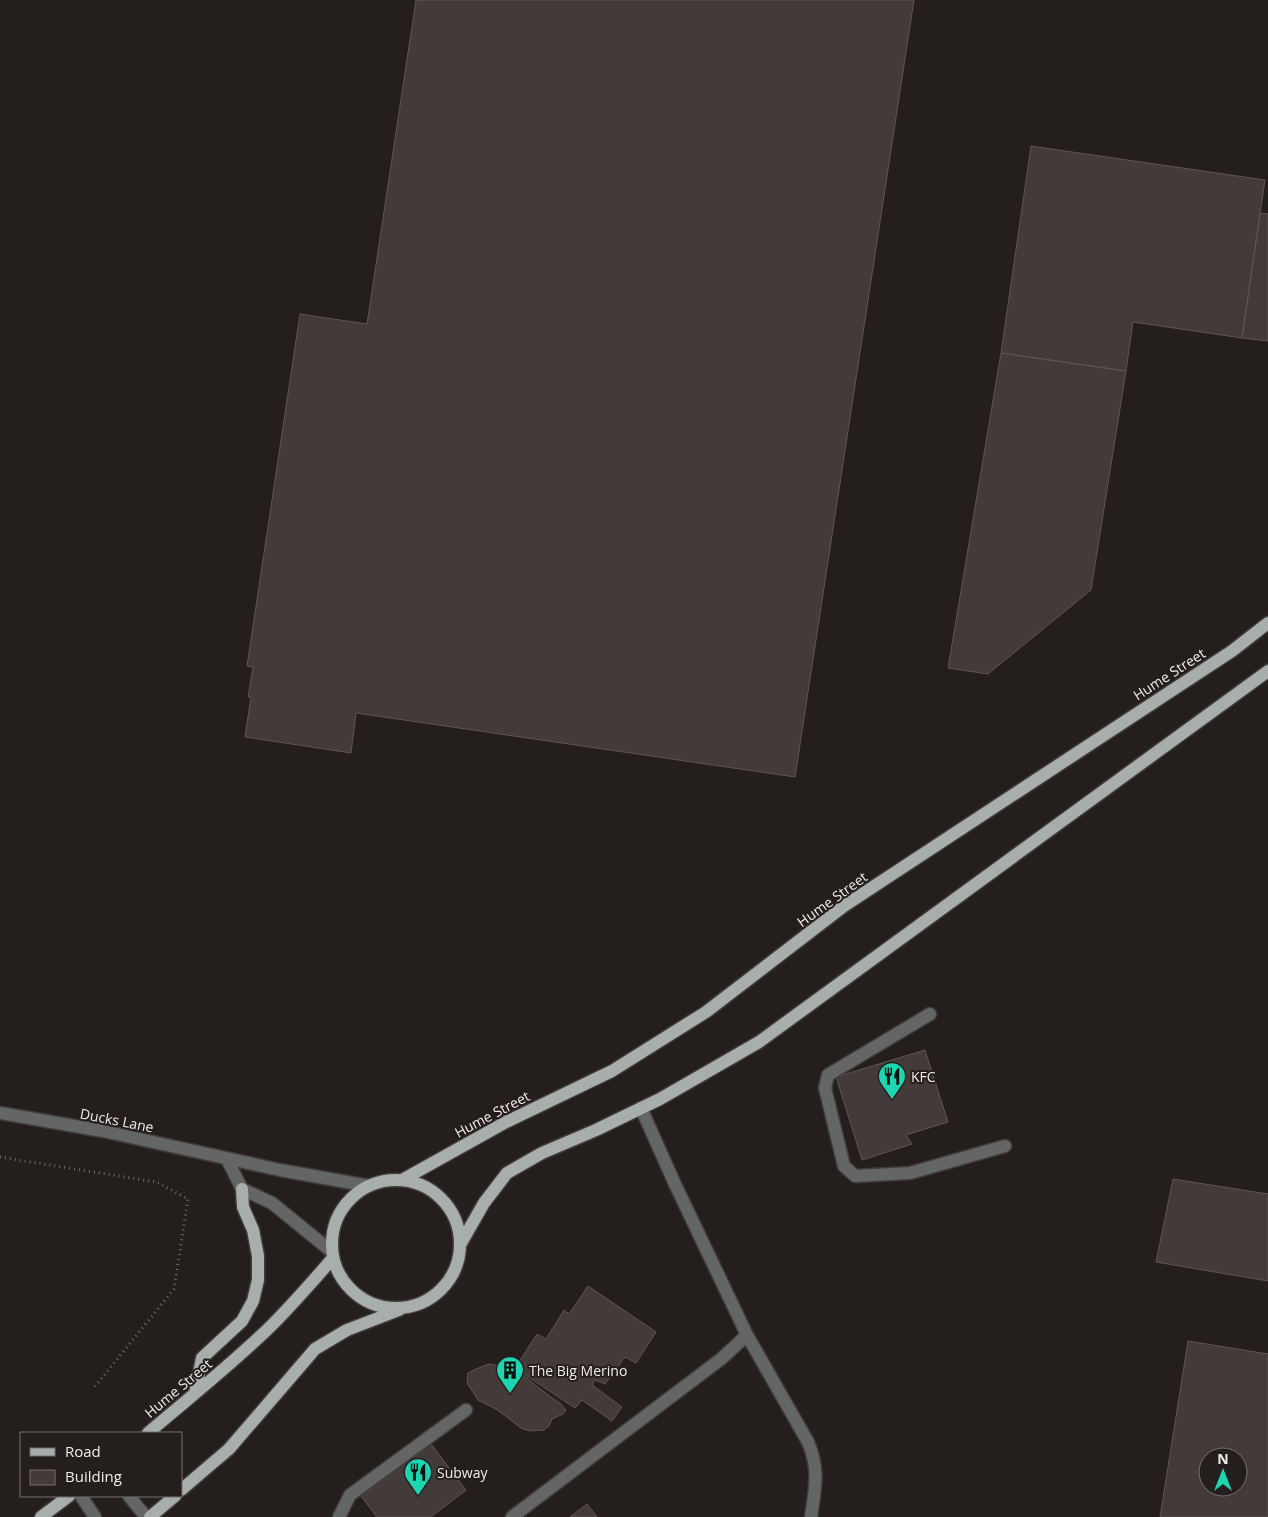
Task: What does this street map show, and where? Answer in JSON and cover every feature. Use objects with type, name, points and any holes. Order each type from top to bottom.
[{"type":"main road","name":"Hume Street","points":[[402,1180],[506,1122],[612,1071],[698,1017],[844,906],[1232,651],[1268,623]]},
{"type":"main road","points":[[460,1246],[484,1203],[507,1173],[542,1153],[641,1108],[759,1042],[1268,671]]},
{"type":"main road","points":[[182,1489],[229,1449],[315,1349],[347,1330],[426,1301],[444,1288],[456,1268],[460,1246],[458,1226],[450,1209],[437,1195],[420,1185],[402,1180],[390,1180],[369,1186],[352,1197],[340,1212],[332,1231],[332,1254],[335,1267],[343,1282],[355,1294],[370,1303],[386,1308],[403,1308]]},
{"type":"main road","points":[[195,1393],[202,1358],[242,1321],[253,1301],[258,1280],[258,1256],[254,1230],[243,1207],[242,1189]]},
{"type":"main road","name":"Hume Street","points":[[149,1432],[271,1326],[300,1296],[332,1254]]},
{"type":"main road","points":[[41,1517],[69,1497]]},
{"type":"main road","points":[[148,1517],[174,1497]]},
{"type":"street","points":[[930,1014],[828,1075],[825,1088],[844,1166],[855,1176],[910,1173],[1005,1146]]},
{"type":"street","points":[[641,1108],[747,1335],[813,1454],[817,1471],[811,1517]]},
{"type":"street","name":"Ducks Lane","points":[[0,1113],[103,1131],[280,1170],[369,1186]]},
{"type":"street","points":[[227,1159],[242,1189],[272,1203],[332,1254]]},
{"type":"street","points":[[512,1517],[721,1359],[747,1335]]},
{"type":"street","points":[[339,1517],[350,1494],[466,1410]]},
{"type":"street","points":[[82,1497],[95,1517]]},
{"type":"street","points":[[131,1497],[148,1517]]},
{"type":"path","points":[[0,1157],[156,1182],[188,1199],[174,1289],[93,1389]]},
{"type":"building","points":[[416,0],[914,0],[795,777],[356,713],[351,753],[245,737],[251,697],[248,697],[253,667],[247,666],[300,314],[367,324]]},
{"type":"building","points":[[1031,146],[1265,180],[1242,338],[1133,322],[1126,371],[1001,353]]},
{"type":"building","points":[[1260,213],[1268,214],[1268,341],[1242,338]]},
{"type":"building","points":[[1001,353],[1126,371],[1091,590],[988,674],[948,668]]},
{"type":"building","name":"KFC","points":[[925,1050],[948,1122],[906,1135],[912,1144],[862,1160],[836,1077]]},
{"type":"building","points":[[1173,1179],[1268,1194],[1268,1281],[1156,1262]]},
{"type":"building","points":[[588,1286],[656,1332],[636,1363],[625,1357],[605,1384],[595,1380],[592,1385],[622,1407],[612,1421],[582,1400],[575,1408],[515,1368],[537,1334],[546,1339],[564,1310],[569,1314]]},
{"type":"building","points":[[1188,1341],[1268,1354],[1268,1517],[1160,1517]]},
{"type":"building","name":"The Big Merino","points":[[489,1364],[509,1367],[519,1372],[560,1403],[566,1410],[563,1414],[552,1419],[549,1426],[544,1430],[529,1431],[521,1428],[496,1409],[478,1400],[467,1383],[468,1373]]},
{"type":"building","points":[[431,1444],[466,1490],[431,1517],[377,1517],[361,1496]]},
{"type":"building","points":[[587,1504],[597,1517],[570,1517]]},
{"type":"place","name":"KFC","points":[[892,1100]]},
{"type":"place","name":"The Big Merino","points":[[510,1394]]},
{"type":"place","name":"Subway","points":[[418,1496]]}]
